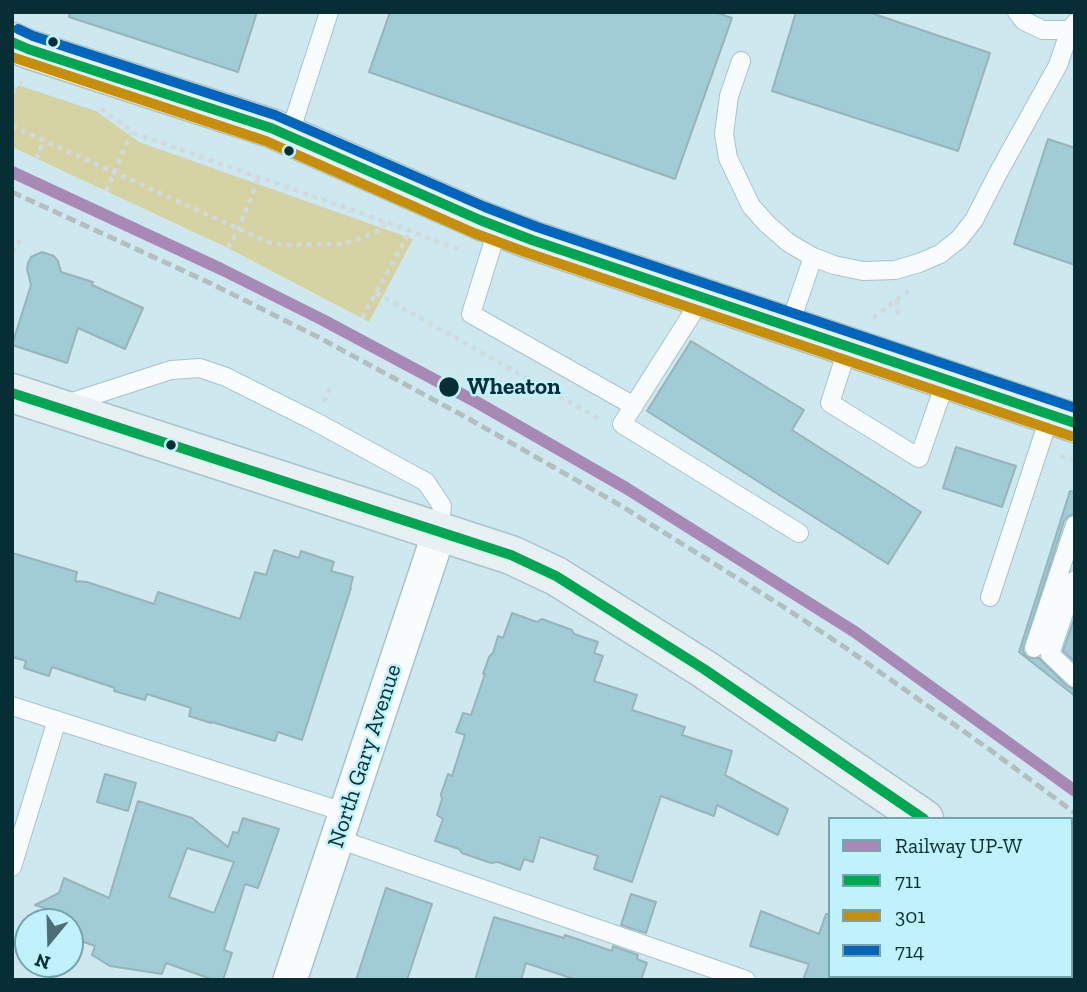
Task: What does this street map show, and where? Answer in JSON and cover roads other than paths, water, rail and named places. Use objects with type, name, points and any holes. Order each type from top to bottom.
[{"type":"street","points":[[12,42],[271,128],[498,227],[1063,419]]},
{"type":"street","points":[[12,393],[511,555],[556,576],[704,669],[921,817]]},
{"type":"street","name":"North Gary Avenue","points":[[290,980],[439,533]]},
{"type":"lane","points":[[289,135],[329,12]]},
{"type":"lane","points":[[741,61],[729,96],[724,134],[728,159],[751,206],[789,243],[813,257],[863,271],[895,270],[940,254],[958,239],[974,220],[1058,65],[1072,26],[1043,30],[1024,21],[1017,12]]},
{"type":"lane","points":[[498,227],[471,314],[634,406]]},
{"type":"lane","points":[[789,327],[813,257]]},
{"type":"lane","points":[[702,298],[622,424],[800,533]]},
{"type":"lane","points":[[848,347],[830,403],[919,458],[946,380]]},
{"type":"lane","points":[[56,407],[171,370],[200,368],[226,377],[316,422],[426,482],[442,506],[439,533]]},
{"type":"lane","points":[[990,597],[1063,419]]},
{"type":"lane","points":[[1034,648],[1075,525]]},
{"type":"lane","points":[[1075,580],[1072,599],[1050,654],[1075,678]]},
{"type":"lane","points":[[12,706],[57,720],[342,826],[746,980]]},
{"type":"lane","points":[[12,867],[57,720]]},
{"type":"railway","points":[[12,192],[210,283],[318,337],[618,504],[843,646],[1075,813]]},
{"type":"rail line","name":"UP-W","points":[[12,172],[221,269],[323,320],[480,404],[626,488],[855,632],[1075,791]]},
{"type":"place","name":"Wheaton","points":[[449,387]]}]
